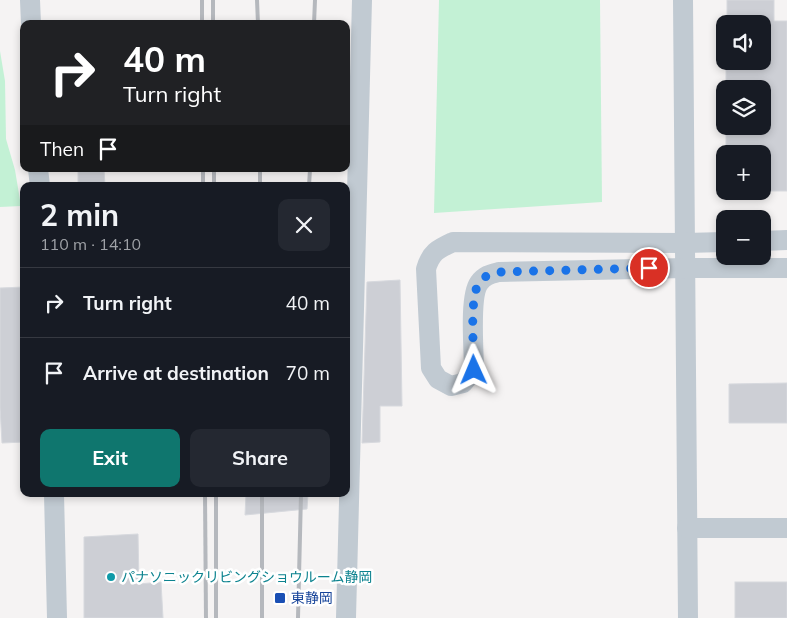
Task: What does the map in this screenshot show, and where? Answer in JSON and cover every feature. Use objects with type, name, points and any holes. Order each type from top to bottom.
[{"type":"street","points":[[30,0],[31,20]]},
{"type":"street","points":[[350,464],[362,0]]},
{"type":"street","points":[[683,0],[688,618]]},
{"type":"street","points":[[771,240],[787,240]]},
{"type":"street","points":[[716,242],[685,244],[453,242],[439,249],[430,257],[426,269],[431,368],[438,379],[451,386],[463,383],[474,370],[473,306],[478,285],[487,275],[500,272],[787,268]]},
{"type":"street","points":[[54,497],[57,618]]},
{"type":"street","points":[[346,618],[349,497]]},
{"type":"street","points":[[688,528],[787,528]]},
{"type":"green space","points":[[439,0],[600,0],[602,202],[434,213]]},
{"type":"green space","points":[[0,51],[5,81],[6,139],[15,170],[20,206],[0,207]]},
{"type":"building","points":[[727,0],[774,0],[774,21],[787,21],[787,191],[771,191],[771,145],[726,145],[726,135],[771,135],[771,80],[726,80],[726,70],[771,70],[771,15],[727,15]]},
{"type":"building","points":[[78,172],[104,172],[105,182],[78,182]]},
{"type":"building","points":[[400,280],[402,406],[380,406],[380,442],[362,443],[367,282]]},
{"type":"building","points":[[20,287],[20,442],[2,443],[0,408],[0,288]]},
{"type":"building","points":[[787,383],[787,423],[729,423],[729,384]]},
{"type":"building","points":[[246,497],[308,497],[307,509],[245,515]]},
{"type":"building","name":"パナソニックリビングショウルーム静岡","points":[[138,534],[139,584],[161,582],[163,618],[84,618],[84,537]]},
{"type":"building","points":[[735,582],[787,582],[787,618],[735,618]]},
{"type":"railway","points":[[202,0],[202,20]]},
{"type":"railway","points":[[213,0],[213,20]]},
{"type":"railway","points":[[257,0],[258,20]]},
{"type":"railway","points":[[314,20],[315,0]]},
{"type":"railway","points":[[203,172],[203,182]]},
{"type":"railway","points":[[214,172],[214,182]]},
{"type":"railway","points":[[260,172],[260,182]]},
{"type":"railway","points":[[309,182],[310,172]]},
{"type":"railway","points":[[205,497],[206,618]]},
{"type":"railway","points":[[216,497],[216,618]]},
{"type":"railway","points":[[262,497],[262,618]]},
{"type":"railway","points":[[298,618],[301,497]]},
{"type":"place","name":"パナソニックリビングショウルーム静岡","points":[[111,577]]},
{"type":"place","name":"東静岡","points":[[280,598]]},
{"type":"route","points":[[474,370],[473,306],[478,285],[487,275],[500,272],[649,268]]}]
